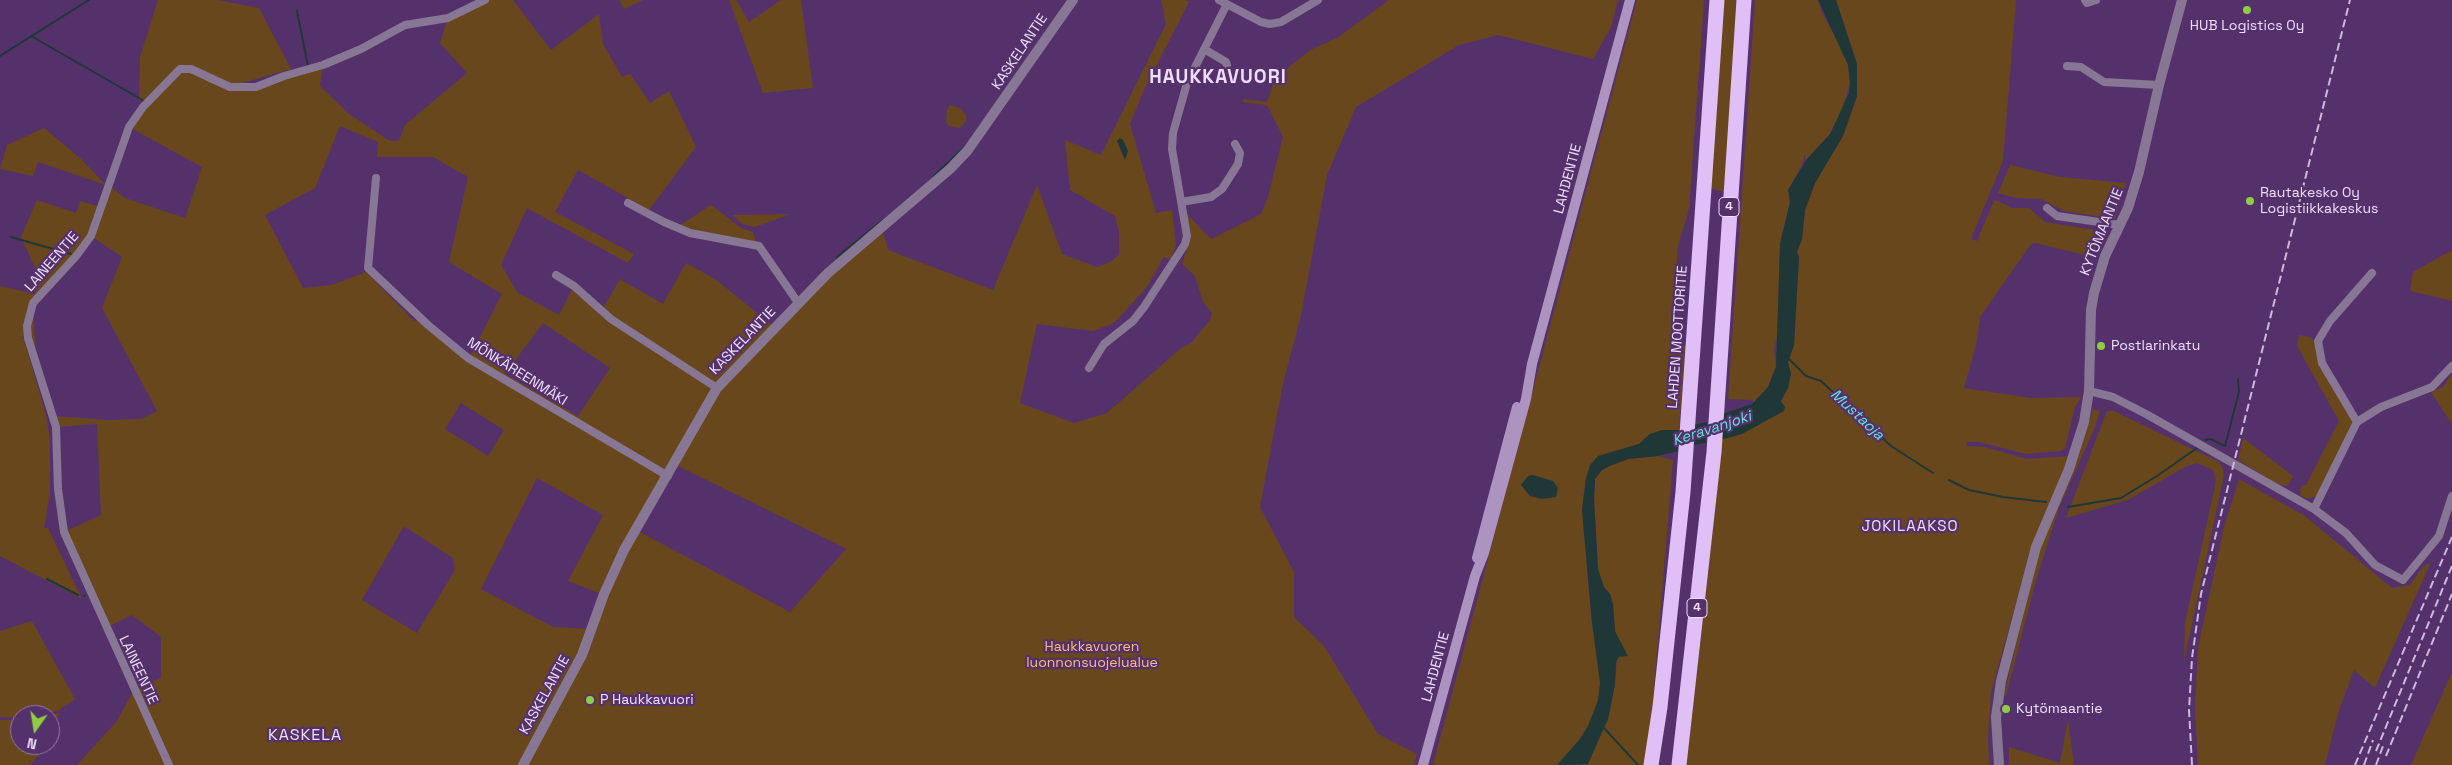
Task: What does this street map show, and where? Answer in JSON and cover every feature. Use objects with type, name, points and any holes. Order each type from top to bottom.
[{"type":"highway","name":"LAHDEN MOOTTORITIE","points":[[1651,765],[1660,707],[1686,456],[1717,0]]},
{"type":"highway","name":"4","points":[[1678,765],[1686,712],[1714,452],[1744,0]]},
{"type":"main road","name":"LAHDENTIE","points":[[1423,765],[1475,576],[1484,554],[1520,397],[1532,364],[1630,0]]},
{"type":"street","name":"LAINEENTIE","points":[[168,765],[64,532],[58,489],[56,427],[28,338],[27,326],[33,303],[77,256],[91,236],[129,127],[142,107],[180,69],[191,69],[230,87],[256,87],[284,76],[323,65],[361,49],[404,26],[448,18],[485,0]]},
{"type":"street","name":"KASKELANTIE","points":[[523,765],[582,655],[606,589],[624,550],[717,388],[828,274],[950,170],[968,150],[1073,0]]},
{"type":"street","points":[[1219,0],[1261,22],[1270,24],[1281,22],[1318,0]]},
{"type":"street","points":[[2085,0],[2087,3],[2096,0]]},
{"type":"street","name":"KYTÖMAANTIE","points":[[1999,765],[1996,717],[2001,681],[2036,547],[2081,438],[2089,391],[2091,310],[2094,293],[2105,256],[2120,225],[2139,172],[2159,85],[2182,0]]},
{"type":"street","points":[[1089,368],[1104,344],[1133,321],[1181,252],[1187,236],[1172,140],[1183,94],[1227,4]]},
{"type":"street","points":[[1204,49],[1226,62],[1227,65]]},
{"type":"street","points":[[2066,66],[2081,67],[2104,82],[2159,85]]},
{"type":"street","points":[[1181,202],[1207,198],[1222,189],[1238,164],[1240,154],[1235,144]]},
{"type":"street","name":"MÖNKÄREENMÄKI","points":[[376,178],[368,268],[428,325],[468,358],[668,476]]},
{"type":"street","points":[[628,203],[664,222],[690,232],[759,246],[799,304]]},
{"type":"street","points":[[2047,208],[2057,216],[2120,225]]},
{"type":"street","points":[[2357,422],[2322,362],[2318,340],[2330,321],[2372,273]]},
{"type":"street","points":[[556,275],[574,286],[611,319],[717,388]]},
{"type":"street","points":[[2314,509],[2357,422],[2382,407],[2432,387],[2452,366]]},
{"type":"street","points":[[2089,391],[2113,397],[2146,414],[2314,509],[2346,533],[2375,565],[2403,580],[2439,536],[2452,496]]},
{"type":"green space","name":"Haukkavuoren luonnonsuojelualue","points":[[158,0],[218,0],[259,8],[291,69],[232,86],[256,87],[323,65],[320,86],[349,114],[390,141],[399,141],[405,125],[467,73],[440,43],[448,18],[485,0],[513,0],[551,50],[599,14],[603,44],[622,77],[630,74],[650,103],[669,91],[696,147],[649,210],[578,170],[555,212],[634,254],[628,263],[527,208],[501,265],[518,293],[559,315],[574,286],[602,310],[620,279],[663,304],[686,263],[715,279],[773,326],[717,388],[773,331],[882,228],[888,250],[993,290],[1037,185],[1062,254],[1097,267],[1112,261],[1119,254],[1119,232],[1115,216],[1070,190],[1065,140],[1101,155],[1166,24],[1161,0],[1185,0],[1189,2],[1144,90],[1130,124],[1156,213],[1172,210],[1176,245],[1171,259],[1164,257],[1146,288],[1114,323],[1093,331],[1037,324],[1020,403],[1074,423],[1107,413],[1180,349],[1191,343],[1210,320],[1212,313],[1203,302],[1195,276],[1182,264],[1188,246],[1186,213],[1211,239],[1261,214],[1268,197],[1283,137],[1267,105],[1243,102],[1244,99],[1267,102],[1273,85],[1289,67],[1310,50],[1337,38],[1389,0],[1618,0],[1611,27],[1593,59],[1498,35],[1459,45],[1356,107],[1327,175],[1301,315],[1282,388],[1260,507],[1294,572],[1294,617],[1324,646],[1378,734],[1417,754],[1414,765],[77,765],[117,721],[134,690],[161,678],[161,637],[132,615],[105,628],[64,532],[101,515],[97,424],[56,427],[54,416],[108,420],[142,419],[157,411],[102,308],[122,257],[91,236],[33,303],[36,362],[28,339],[20,336],[24,339],[46,415],[50,439],[50,493],[44,528],[48,528],[82,599],[0,556],[0,286],[35,294],[36,270],[21,237],[37,200],[76,213],[80,201],[101,207],[109,186],[125,198],[185,218],[202,167],[129,127],[146,102],[139,100],[140,57]],"holes":[[[340,126],[378,142],[377,157],[433,157],[468,177],[449,262],[502,294],[469,358],[428,325],[413,320],[366,272],[332,285],[303,288],[265,215],[315,188]],[[543,323],[610,368],[578,416],[505,374]],[[461,403],[504,430],[488,456],[445,429]],[[674,464],[846,549],[790,612],[636,530]],[[537,478],[603,515],[568,581],[604,595],[593,629],[553,627],[481,589]],[[404,526],[453,558],[455,570],[417,633],[362,600]]]},
{"type":"green space","points":[[619,0],[643,0],[624,9]]},
{"type":"green space","points":[[729,0],[736,0],[749,22],[781,0],[801,0],[813,88],[763,93]]},
{"type":"green space","points":[[1637,0],[1704,0],[1689,209],[1678,246],[1674,304],[1674,340],[1685,346],[1679,430],[1650,434],[1639,444],[1598,456],[1586,478],[1582,510],[1592,623],[1603,671],[1598,717],[1566,765],[1433,765]]},
{"type":"green space","points":[[1723,0],[1740,0],[1725,192],[1709,188]]},
{"type":"green space","points":[[1755,0],[1818,0],[1822,13],[1841,47],[1848,65],[1850,83],[1841,113],[1830,134],[1806,160],[1805,154],[1802,165],[1788,190],[1790,202],[1780,244],[1778,333],[1774,349],[1776,367],[1768,387],[1753,403],[1753,400],[1728,399]]},
{"type":"green space","points":[[1836,0],[2016,0],[2003,161],[1971,239],[1977,241],[1994,201],[2012,208],[2029,208],[2045,222],[2101,231],[2107,236],[2096,258],[2036,243],[2031,244],[1980,317],[1976,345],[1964,388],[2031,398],[2081,397],[2075,407],[2065,448],[2061,451],[2026,454],[1979,442],[1966,442],[1967,446],[1985,447],[2027,459],[2069,456],[2033,543],[1991,692],[1988,737],[1989,765],[1686,765],[1720,461],[1720,438],[1784,411],[1781,401],[1788,388],[1791,374],[1788,362],[1794,345],[1799,257],[1797,252],[1802,239],[1805,210],[1815,183],[1843,136],[1857,96],[1857,64]]},
{"type":"green space","points":[[950,105],[960,108],[966,115],[966,121],[960,128],[948,126],[946,120],[947,110]]},
{"type":"green space","points":[[44,128],[80,158],[106,185],[38,162],[33,176],[0,169],[7,145]]},
{"type":"green space","points":[[2010,165],[2060,177],[2126,183],[2115,219],[2064,211],[2041,199],[2016,198],[1998,193]]},
{"type":"green space","points":[[711,205],[741,228],[753,232],[756,242],[691,231],[679,226]]},
{"type":"green space","points":[[790,214],[755,227],[742,224],[733,215]]},
{"type":"green space","points":[[2452,250],[2452,301],[2410,291],[2413,272]]},
{"type":"green space","points":[[2299,335],[2310,337],[2315,341],[2353,422],[2319,495],[2308,499],[2301,496],[2300,489],[2303,485],[2306,485],[2339,421],[2297,346]]},
{"type":"green space","points":[[2452,373],[2452,424],[2431,392],[2443,387]]},
{"type":"green space","points":[[2093,409],[2100,411],[2095,427],[2059,508],[2036,580],[2006,696],[2004,695],[2035,565],[2050,522],[2074,468]]},
{"type":"green space","points":[[2107,411],[2114,411],[2219,462],[2223,470],[2224,475],[2184,661],[2185,623],[2216,481],[2213,470],[2197,463],[2185,467],[2128,500],[2066,518]]},
{"type":"green space","points":[[2243,438],[2293,476],[2289,484],[2285,486],[2277,484],[2238,460]]},
{"type":"green space","points":[[1658,456],[1673,460],[1652,714],[1644,765],[1582,765],[1608,720],[1615,684],[1617,660],[1613,604],[1610,594],[1604,587],[1598,569],[1594,499],[1595,479],[1602,470],[1628,459]]},
{"type":"green space","points":[[2239,479],[2305,516],[2392,588],[2410,585],[2423,567],[2431,562],[2375,688],[2354,670],[2339,710],[2325,765],[2198,765],[2195,708],[2198,648],[2224,527]]},
{"type":"green space","points":[[32,621],[75,699],[60,710],[60,705],[10,705],[10,718],[0,717],[0,631]]},
{"type":"green space","points":[[2452,672],[2452,765],[2411,765]]},
{"type":"green space","points":[[0,720],[10,720],[10,755],[38,755],[30,765],[0,765]]},
{"type":"green space","points":[[2068,720],[2074,765],[2009,765],[2009,747],[2060,763]]},
{"type":"shaded area","points":[[1818,0],[1836,0],[1857,64],[1857,96],[1843,136],[1815,183],[1805,210],[1802,239],[1797,252],[1799,257],[1794,345],[1788,362],[1791,374],[1788,388],[1781,401],[1785,407],[1784,411],[1742,434],[1720,440],[1722,414],[1752,404],[1768,387],[1776,367],[1780,244],[1790,202],[1788,190],[1807,159],[1830,134],[1849,93],[1848,65]]},
{"type":"shaded area","points":[[1120,138],[1123,140],[1128,151],[1125,160],[1117,141]]},
{"type":"shaded area","points":[[1707,422],[1706,443],[1692,445],[1693,425]]},
{"type":"shaded area","points":[[1662,430],[1679,430],[1678,451],[1658,456],[1628,459],[1602,470],[1595,479],[1594,499],[1598,569],[1604,587],[1610,594],[1613,604],[1615,631],[1628,656],[1619,657],[1616,662],[1615,684],[1608,719],[1588,764],[1557,765],[1579,740],[1588,726],[1598,700],[1600,683],[1592,623],[1582,510],[1586,478],[1590,465],[1598,456],[1639,444],[1650,434]]},
{"type":"shaded area","points":[[1533,475],[1553,481],[1558,488],[1556,497],[1542,499],[1530,496],[1521,485],[1528,476]]},
{"type":"waterway","points":[[0,56],[89,0]]},
{"type":"waterway","points":[[297,11],[308,66]]},
{"type":"waterway","points":[[31,36],[146,102]]},
{"type":"waterway","points":[[933,177],[964,147]]},
{"type":"waterway","points":[[837,257],[884,219]]},
{"type":"waterway","points":[[11,237],[71,254]]},
{"type":"waterway","name":"Mustaoja","points":[[1788,358],[1806,376],[1821,381],[1891,446],[1933,473]]},
{"type":"waterway","points":[[2205,440],[2210,439],[2225,446],[2239,392],[2238,379]]},
{"type":"waterway","points":[[2068,507],[2121,498],[2197,448]]},
{"type":"waterway","name":"Mustaoja","points":[[1949,480],[1969,490],[2003,497],[2046,502]]},
{"type":"waterway","points":[[47,579],[78,595]]},
{"type":"waterway","points":[[1604,728],[1638,765]]},
{"type":"railway","points":[[2192,765],[2189,710],[2192,658],[2201,594],[2350,0]]},
{"type":"railway","points":[[2355,765],[2452,537]]},
{"type":"railway","points":[[2376,751],[2452,566]]},
{"type":"railway","points":[[2386,756],[2452,594]]},
{"type":"railway","points":[[2364,765],[2373,740]]},
{"type":"railway","points":[[2376,765],[2383,746]]},
{"type":"place","name":"HUB Logistics Oy","points":[[2247,10]]},
{"type":"place","name":"Rautakesko Oy Logistiikkakeskus","points":[[2250,201]]},
{"type":"place","name":"Postlarinkatu","points":[[2101,346]]},
{"type":"place","name":"P Haukkavuori","points":[[590,700]]},
{"type":"place","name":"Kytömaantie","points":[[2006,709]]},
{"type":"district","name":"HAUKKAVUORI","points":[[1218,78]]},
{"type":"district","name":"JOKILAAKSO","points":[[1910,527]]},
{"type":"district","name":"KASKELA","points":[[305,736]]},
{"type":"water label","name":"Keravanjoki","points":[[1712,429]]}]
